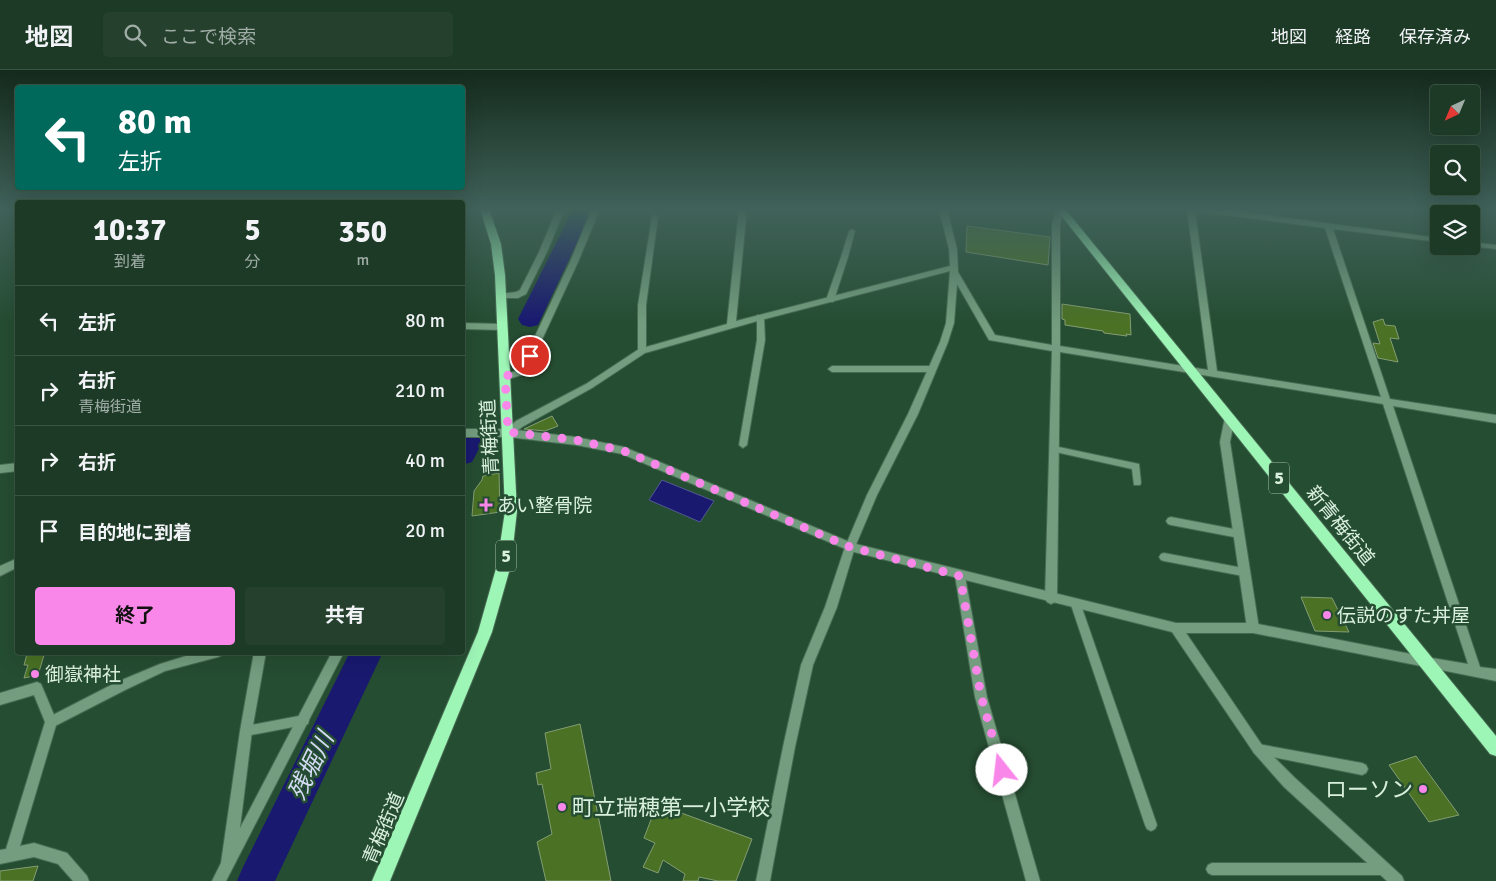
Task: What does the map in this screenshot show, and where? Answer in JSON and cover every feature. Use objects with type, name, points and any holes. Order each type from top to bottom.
[{"type":"main road","name":"青梅街道","points":[[381,881],[477,654],[497,594],[507,553],[510,525],[508,432],[501,296],[498,256],[495,247]]},
{"type":"main road","name":"新青梅街道","points":[[1090,247],[1496,748]]},
{"type":"street","points":[[501,296],[518,295],[523,292],[545,247]]},
{"type":"street","points":[[505,376],[522,372],[580,247]]},
{"type":"street","points":[[731,325],[739,247]]},
{"type":"street","points":[[763,881],[788,747],[807,666],[830,607],[850,547],[872,495],[913,414],[950,323],[954,269],[952,247]]},
{"type":"street","points":[[1051,598],[1056,247]]},
{"type":"street","points":[[1196,247],[1213,373]]},
{"type":"street","points":[[1336,247],[1476,671]]},
{"type":"street","points":[[508,432],[519,424],[589,386],[642,351],[760,317],[954,269]]},
{"type":"street","points":[[954,269],[992,338],[1496,419]]},
{"type":"street","points":[[465,326],[502,326]]},
{"type":"street","points":[[1230,417],[1225,442],[1243,572],[1253,628]]},
{"type":"street","points":[[465,433],[508,432],[593,444],[638,456],[752,507],[850,547],[1076,605],[1176,628],[1253,628],[1496,675]]},
{"type":"street","points":[[0,469],[15,467]]},
{"type":"street","points":[[0,571],[15,564]]},
{"type":"street","points":[[960,576],[981,696],[1033,881]]},
{"type":"street","points":[[1176,628],[1258,749],[1289,782],[1397,881]]},
{"type":"street","points":[[228,864],[246,732],[259,655]]},
{"type":"street","points":[[219,881],[336,655]]},
{"type":"street","points":[[0,699],[37,688],[51,722],[6,855],[34,850],[62,858],[82,881]]},
{"type":"lane","points":[[642,351],[642,305],[651,247]]},
{"type":"lane","points":[[830,300],[848,247]]},
{"type":"lane","points":[[743,445],[761,340],[760,317]]},
{"type":"lane","points":[[832,369],[932,369]]},
{"type":"lane","points":[[1054,450],[1136,466],[1136,483]]},
{"type":"lane","points":[[1171,521],[1238,534]]},
{"type":"lane","points":[[1164,557],[1243,572]]},
{"type":"lane","points":[[1076,605],[1151,825]]},
{"type":"lane","points":[[51,722],[121,686],[164,667],[207,655]]},
{"type":"lane","points":[[246,732],[304,720]]},
{"type":"lane","points":[[1258,749],[1362,769]]},
{"type":"lane","points":[[1212,869],[1385,869]]},
{"type":"shaded area","points":[[662,480],[714,501],[700,522],[649,500]]},
{"type":"building","points":[[966,247],[1049,247],[1048,265],[966,252]]},
{"type":"building","points":[[1062,304],[1130,314],[1131,335],[1104,333],[1103,331],[1065,325],[1065,320],[1062,319]]},
{"type":"building","points":[[1383,319],[1385,325],[1395,326],[1399,339],[1390,338],[1398,362],[1378,358],[1373,343],[1380,344],[1373,322]]},
{"type":"building","points":[[552,416],[558,426],[545,431],[524,429]]},
{"type":"building","points":[[499,473],[500,512],[472,516],[474,491],[483,476]]},
{"type":"building","points":[[1301,597],[1332,598],[1349,632],[1315,631]]},
{"type":"building","points":[[27,655],[44,655],[38,675],[24,678],[28,665],[24,665]]},
{"type":"building","points":[[580,724],[611,881],[546,881],[537,842],[552,834],[542,784],[538,785],[536,773],[551,769],[545,733]]},
{"type":"building","points":[[1416,756],[1459,815],[1429,822],[1389,765]]},
{"type":"building","points":[[657,804],[752,839],[736,881],[718,881],[699,877],[698,881],[683,881],[685,874],[663,860],[658,873],[643,867],[655,843],[644,838]]},
{"type":"building","points":[[38,866],[33,881],[0,881],[0,871]]},
{"type":"waterway","name":"残堀川","points":[[530,319],[565,247]]},
{"type":"waterway","name":"残堀川","points":[[465,450],[469,443]]},
{"type":"waterway","name":"残堀川","points":[[256,880],[366,655]]},
{"type":"place","name":"あい整骨院","points":[[486,505]]},
{"type":"place","name":"伝説のすた丼屋","points":[[1327,615]]},
{"type":"place","name":"御嶽神社","points":[[35,674]]},
{"type":"place","name":"ローソン","points":[[1423,789]]},
{"type":"place","name":"町立瑞穂第一小学校","points":[[562,807]]},
{"type":"route","points":[[530,356],[522,372],[505,376],[508,432],[525,436],[576,440],[624,451],[850,547],[960,576],[981,696],[1002,770]]}]
